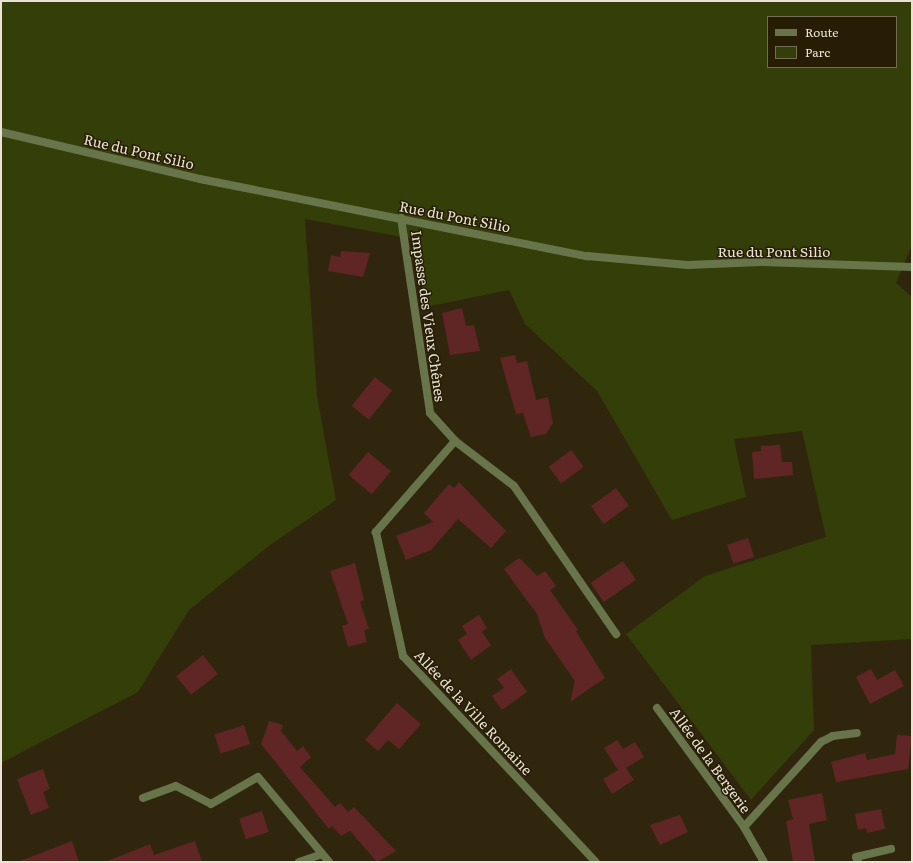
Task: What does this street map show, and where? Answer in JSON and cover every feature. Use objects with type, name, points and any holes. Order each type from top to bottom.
[{"type":"street","name":"Rue du Pont Silio","points":[[1,132],[200,179],[587,256],[688,265],[761,262],[912,267]]},
{"type":"street","name":"Impasse des Vieux Chênes","points":[[401,218],[430,413],[455,441],[514,486],[616,634]]},
{"type":"street","name":"Allée de la Ville Romaine","points":[[455,441],[376,532],[403,656],[596,862]]},
{"type":"street","name":"Allée de la Bergerie","points":[[657,708],[744,827],[764,862]]},
{"type":"street","name":"Allée de la Bergerie","points":[[744,827],[821,742],[833,736],[857,733]]},
{"type":"street","points":[[143,798],[176,786],[211,804],[258,777],[329,862]]},
{"type":"street","points":[[858,862],[856,857],[892,849]]},
{"type":"street","points":[[299,862],[322,854]]},
{"type":"green space","points":[[1,1],[912,1],[912,245],[896,283],[912,297],[912,639],[811,645],[814,730],[751,800],[626,634],[705,576],[826,537],[802,431],[734,439],[746,497],[672,520],[597,391],[525,324],[509,290],[426,307],[413,239],[305,219],[317,396],[336,500],[270,545],[189,610],[138,692],[1,763]]},
{"type":"building","points":[[341,251],[370,253],[363,277],[328,271],[331,255],[340,257]]},
{"type":"building","points":[[462,308],[466,326],[474,325],[480,351],[450,355],[442,313]]},
{"type":"building","points":[[515,355],[517,363],[527,361],[536,400],[548,397],[553,423],[546,434],[531,437],[523,413],[516,414],[500,358]]},
{"type":"building","points":[[375,377],[392,391],[369,420],[352,406]]},
{"type":"building","points":[[780,445],[782,462],[792,462],[793,475],[754,479],[752,452],[761,451],[761,446]]},
{"type":"building","points":[[571,450],[584,467],[561,484],[549,467]]},
{"type":"building","points":[[368,452],[391,471],[372,494],[349,475]]},
{"type":"building","points":[[459,482],[506,531],[491,548],[458,519],[431,550],[406,560],[396,536],[433,522],[424,513],[449,484],[454,488]]},
{"type":"building","points":[[616,488],[629,506],[604,524],[591,506]]},
{"type":"building","points":[[748,538],[754,557],[733,564],[727,545]]},
{"type":"building","points":[[519,558],[537,576],[545,571],[556,586],[550,590],[578,630],[576,631],[605,678],[570,702],[575,681],[545,638],[537,614],[504,569]]},
{"type":"building","points":[[623,561],[636,580],[604,602],[591,583]]},
{"type":"building","points":[[355,563],[364,600],[360,602],[369,629],[364,630],[367,642],[348,647],[342,626],[348,624],[330,571]]},
{"type":"building","points":[[479,615],[487,628],[482,632],[491,645],[471,660],[458,640],[467,634],[462,626]]},
{"type":"building","points":[[203,655],[218,674],[191,695],[176,676]]},
{"type":"building","points":[[511,669],[527,692],[502,710],[492,696],[504,688],[497,679]]},
{"type":"building","points":[[871,669],[877,680],[895,670],[904,686],[870,704],[856,677]]},
{"type":"building","points":[[397,703],[421,724],[399,749],[388,740],[378,751],[365,740]]},
{"type":"building","points":[[269,721],[283,725],[281,731],[297,751],[303,746],[311,757],[300,767],[335,807],[340,803],[348,812],[354,807],[396,851],[377,862],[350,831],[341,836],[332,826],[329,829],[261,744]]},
{"type":"building","points":[[244,725],[250,744],[221,754],[215,735]]},
{"type":"building","points":[[897,735],[912,736],[908,769],[836,782],[831,762],[865,753],[867,760],[895,754]]},
{"type":"building","points":[[617,740],[623,749],[635,742],[644,757],[626,768],[634,780],[612,794],[603,779],[618,770],[604,748]]},
{"type":"building","points":[[43,769],[50,789],[43,792],[49,808],[31,815],[17,779]]},
{"type":"building","points":[[822,793],[827,820],[809,824],[815,862],[793,862],[786,821],[793,819],[788,800]]},
{"type":"building","points":[[881,809],[885,829],[867,833],[866,828],[858,830],[855,814]]},
{"type":"building","points":[[262,811],[269,832],[246,839],[239,818]]},
{"type":"building","points":[[680,815],[688,832],[660,845],[650,825]]},
{"type":"building","points":[[72,841],[79,862],[20,861]]},
{"type":"building","points":[[195,841],[202,862],[105,862],[150,844],[154,855]]}]
